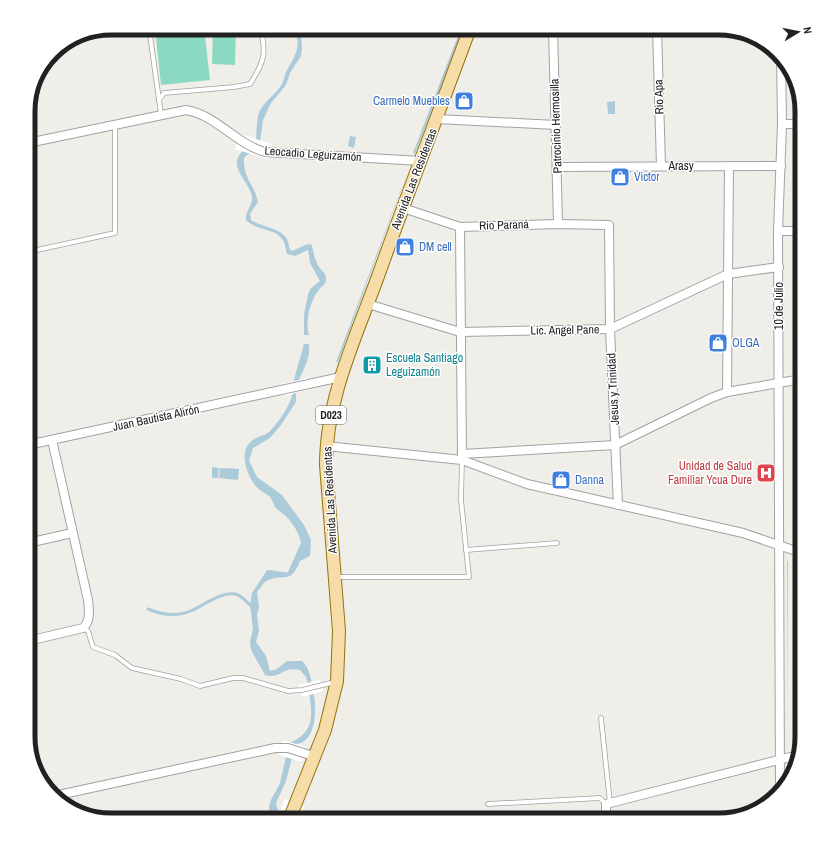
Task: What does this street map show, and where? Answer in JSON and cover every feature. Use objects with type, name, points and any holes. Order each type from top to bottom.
[{"type":"main road","name":"Avenida Las Residentas","points":[[292,813],[316,757],[332,707],[337,681],[339,631],[326,446],[333,409],[341,377],[467,35]]},
{"type":"street","name":"Patrocinio Hermosilla","points":[[553,35],[558,167],[558,224]]},
{"type":"street","name":"Rio Apa","points":[[657,35],[661,166]]},
{"type":"street","name":"10 de Julio","points":[[780,782],[778,231],[782,124],[781,68]]},
{"type":"street","name":"Leocadio Leguizamón","points":[[35,141],[160,114],[186,110],[197,112],[252,148],[265,152],[421,161]]},
{"type":"street","points":[[437,119],[556,125]]},
{"type":"street","points":[[782,124],[795,124]]},
{"type":"street","points":[[727,392],[729,166]]},
{"type":"street","name":"Arasy","points":[[558,167],[781,166]]},
{"type":"street","name":"Rio Paraná","points":[[403,208],[460,227],[558,224],[609,225]]},
{"type":"street","name":"Jesus y Trinidad","points":[[609,225],[610,329],[618,505]]},
{"type":"street","points":[[460,227],[462,457]]},
{"type":"street","points":[[778,231],[795,231]]},
{"type":"street","name":"Lic. Angel Pane","points":[[368,304],[460,332],[610,329],[728,274],[779,267]]},
{"type":"street","name":"Juan Bautista Alirón","points":[[35,444],[341,377]]},
{"type":"street","points":[[326,446],[462,457],[615,445],[674,415],[727,392],[795,380]]},
{"type":"street","points":[[35,639],[83,628],[87,625],[89,615],[88,600],[52,440]]},
{"type":"street","points":[[462,457],[527,484],[743,533],[795,551]]},
{"type":"street","points":[[35,541],[72,532]]},
{"type":"street","points":[[61,794],[275,748],[298,750],[316,757]]},
{"type":"street","points":[[607,813],[608,803],[792,757]]},
{"type":"lane","points":[[150,35],[160,114]]},
{"type":"lane","points":[[159,100],[164,93],[234,87],[250,84],[260,68],[265,50],[262,35]]},
{"type":"lane","points":[[35,250],[115,233],[115,124]]},
{"type":"lane","points":[[335,577],[469,577],[461,500],[462,457]]},
{"type":"lane","points":[[466,550],[557,543]]},
{"type":"lane","points":[[83,628],[88,630],[94,646],[115,655],[127,665],[181,679],[200,686],[233,678],[243,678],[288,691],[302,690],[337,681]]},
{"type":"lane","points":[[601,718],[608,803]]},
{"type":"lane","points":[[488,804],[600,798],[608,803]]},
{"type":"green space","points":[[156,35],[205,35],[210,80],[161,85]]},
{"type":"green space","points":[[213,35],[236,35],[235,65],[212,64]]},
{"type":"water","points":[[295,35],[301,35],[301,56],[290,73],[286,85],[271,103],[263,120],[260,142],[256,141],[257,121],[260,110],[282,84],[285,74],[295,56],[298,45]]},
{"type":"water","points":[[458,35],[460,35],[415,154],[413,153]]},
{"type":"water","points":[[615,101],[615,114],[608,114],[607,102]]},
{"type":"water","points":[[350,136],[356,137],[354,148],[348,146]]},
{"type":"water","points":[[245,149],[250,152],[244,158],[245,171],[258,202],[250,214],[251,220],[281,232],[288,241],[289,248],[292,251],[311,244],[317,263],[326,276],[326,282],[315,295],[311,306],[308,318],[309,335],[304,335],[304,314],[310,289],[320,281],[310,263],[308,250],[295,256],[287,254],[284,243],[279,235],[250,224],[246,220],[252,197],[237,167],[239,155]]},
{"type":"water","points":[[409,168],[338,362],[336,362]]},
{"type":"water","points":[[304,344],[309,344],[308,359],[298,382],[293,383]]},
{"type":"water","points":[[293,392],[296,392],[296,402],[281,425],[270,438],[253,448],[249,460],[257,477],[282,495],[304,525],[311,540],[310,556],[300,561],[293,574],[271,579],[265,582],[257,592],[259,607],[257,615],[259,631],[256,642],[266,656],[270,671],[277,669],[287,661],[302,661],[308,669],[311,678],[312,684],[308,685],[306,677],[300,670],[289,670],[275,676],[265,675],[251,650],[250,642],[253,629],[250,605],[252,593],[267,570],[288,572],[301,543],[298,532],[292,523],[276,508],[270,497],[255,485],[246,468],[245,455],[248,444],[269,432],[277,424],[287,408]]},
{"type":"water","points":[[212,467],[219,468],[218,478],[212,478]]},
{"type":"water","points":[[220,468],[239,469],[238,480],[219,478]]},
{"type":"water","points":[[787,561],[788,561],[787,749]]},
{"type":"water","points":[[309,692],[313,692],[315,699],[315,718],[310,735],[305,741],[298,744],[289,743],[303,734],[310,723],[311,709]]},
{"type":"water","points":[[287,754],[292,758],[286,781],[276,803],[278,813],[270,813],[271,800],[280,782]]},
{"type":"pier","points":[[240,134],[272,144],[267,159],[235,149]]},
{"type":"pier","points":[[307,378],[310,389],[285,396],[282,384]]},
{"type":"pier","points":[[320,680],[323,691],[302,697],[299,685]]},
{"type":"pier","points":[[283,740],[306,747],[302,762],[279,755]]},
{"type":"pier","points":[[285,799],[304,807],[302,813],[279,813]]},
{"type":"waterway","points":[[148,609],[164,614],[182,614],[227,594],[238,595],[253,607]]},
{"type":"place","name":"Carmelo Muebles","points":[[464,101]]},
{"type":"place","name":"Victor","points":[[620,177]]},
{"type":"place","name":"DM cell","points":[[405,247]]},
{"type":"place","name":"OLGA","points":[[718,343]]},
{"type":"place","name":"Escuela Santiago Leguizamón","points":[[372,365]]},
{"type":"place","name":"Unidad de Salud Familiar Ycua Dure","points":[[766,473]]},
{"type":"place","name":"Danna","points":[[561,480]]}]
